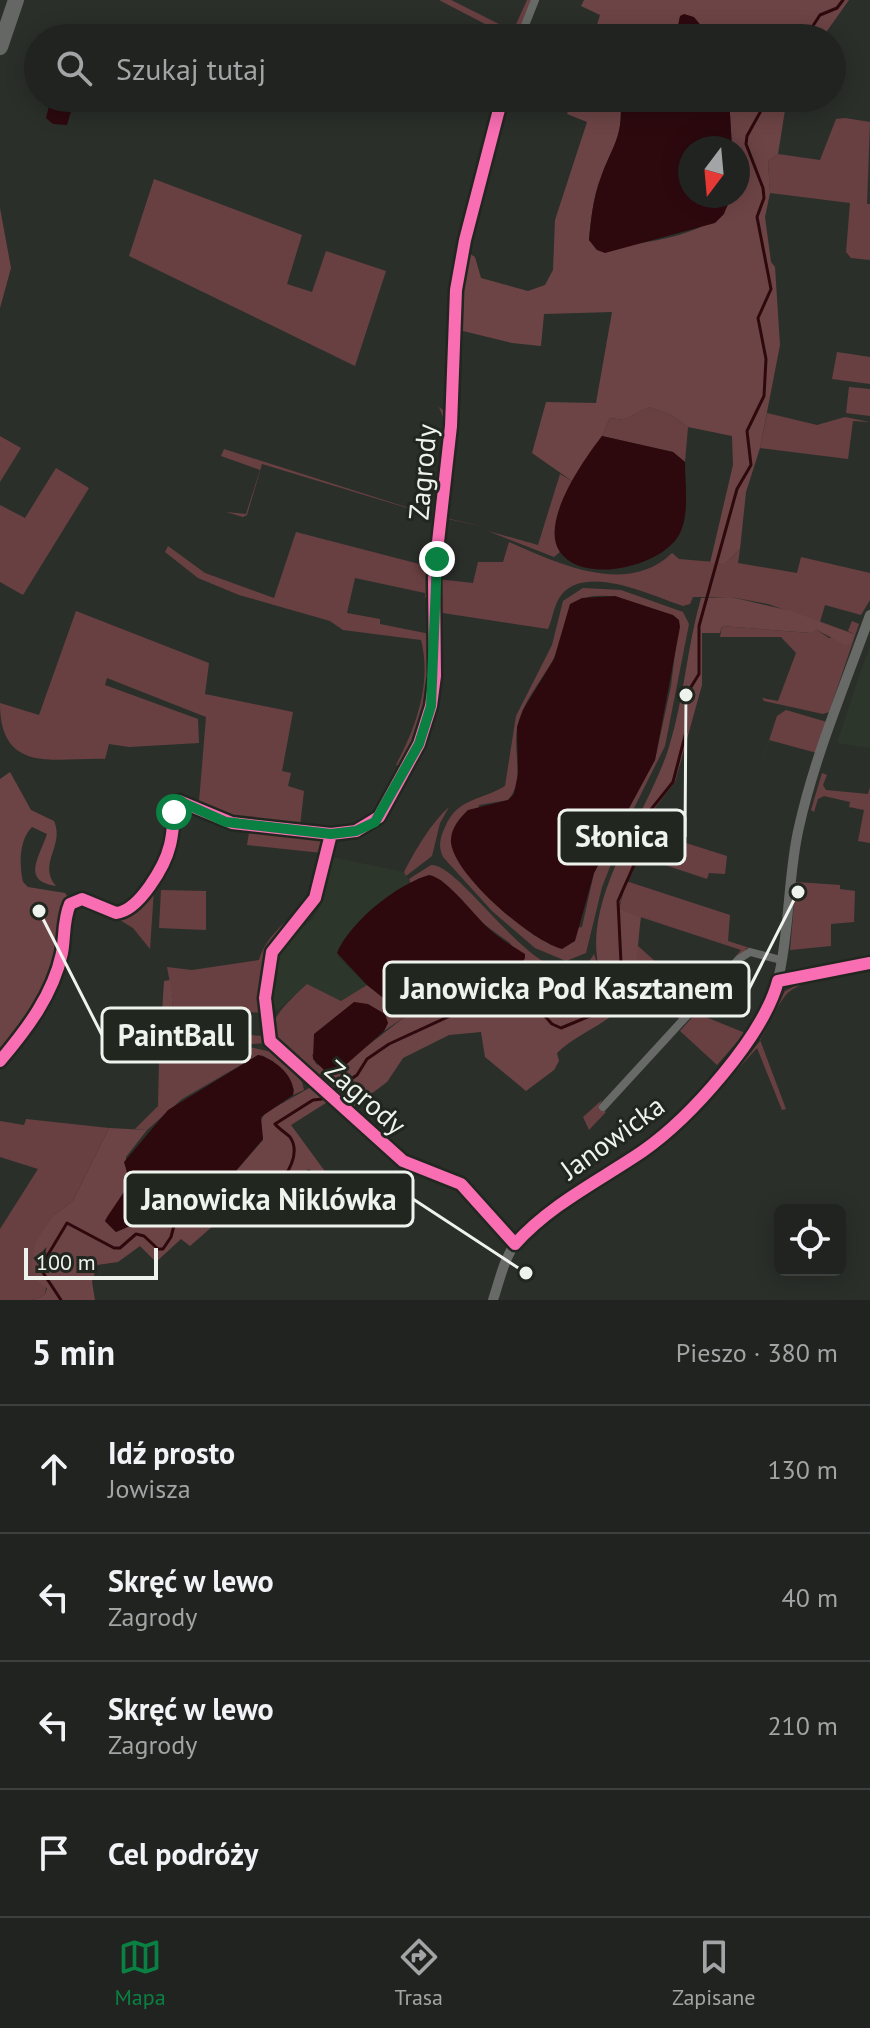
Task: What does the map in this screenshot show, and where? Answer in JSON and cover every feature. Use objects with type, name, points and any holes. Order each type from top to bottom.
[{"type":"highway","points":[[0,47],[16,0]]},
{"type":"street","points":[[526,24],[535,0]]},
{"type":"street","name":"Zagrody","points":[[498,112],[465,240],[456,290],[451,426],[434,578],[436,657],[431,706],[419,744],[379,817],[364,829],[331,834],[315,898],[272,952],[265,998],[270,1041],[403,1161],[461,1184],[515,1244]]},
{"type":"street","name":"Janowicka","points":[[493,1300],[515,1244],[556,1207],[639,1153],[678,1122],[759,1026],[778,981],[791,868],[802,814],[870,615]]},
{"type":"street","points":[[0,1061],[36,1015],[48,993],[62,953],[70,904],[82,899],[116,913],[132,907],[169,850],[174,812],[179,801],[226,822],[331,834]]},
{"type":"street","points":[[603,1107],[739,959],[750,952],[781,960]]},
{"type":"street","points":[[778,981],[870,963]]},
{"type":"shaded area","points":[[439,0],[451,0],[499,24],[485,24]]},
{"type":"shaded area","points":[[527,0],[532,0],[522,24],[516,24]]},
{"type":"shaded area","points":[[584,0],[849,0],[832,24],[699,24],[680,17],[678,24],[597,24],[600,15],[581,6]]},
{"type":"shaded area","points":[[680,16],[694,17],[700,24],[678,24]]},
{"type":"shaded area","points":[[48,112],[71,112],[67,125],[53,124],[46,118]]},
{"type":"shaded area","points":[[568,112],[621,112],[619,131],[598,185],[593,208],[589,240],[597,250],[674,236],[712,221],[726,208],[750,208],[750,136],[731,136],[730,112],[785,112],[778,154],[768,161],[770,193],[765,217],[771,262],[775,267],[780,345],[760,448],[746,492],[740,549],[726,563],[710,563],[733,465],[732,436],[688,427],[671,415],[649,407],[623,420],[610,418],[602,436],[572,481],[532,453],[546,402],[596,403],[612,312],[544,314],[541,346],[512,343],[459,330],[467,252],[475,257],[481,278],[528,291],[545,285],[553,270],[555,220],[587,122]]},
{"type":"shaded area","points":[[621,112],[730,112],[731,136],[678,136],[678,208],[726,208],[724,214],[715,223],[605,253],[597,250],[589,240],[596,193],[619,131]]},
{"type":"shaded area","points":[[836,119],[870,122],[867,204],[870,204],[870,260],[851,258],[846,252],[850,203],[770,193],[768,161],[778,154],[820,160]]},
{"type":"shaded area","points":[[154,179],[302,235],[287,284],[312,292],[326,251],[386,271],[355,366],[129,256]]},
{"type":"shaded area","points":[[0,208],[11,268],[0,308]]},
{"type":"shaded area","points":[[837,352],[870,357],[870,384],[832,379]]},
{"type":"shaded area","points":[[849,387],[870,389],[870,416],[846,413]]},
{"type":"shaded area","points":[[439,407],[448,414],[437,517],[262,464],[247,515],[243,517],[226,512],[246,514],[260,470],[221,456],[224,449],[434,516],[444,420]]},
{"type":"shaded area","points":[[649,407],[671,415],[688,427],[685,462],[673,452],[602,436],[610,418],[623,420]]},
{"type":"shaded area","points":[[767,413],[817,425],[845,417],[870,422],[853,421],[848,459],[760,448]]},
{"type":"shaded area","points":[[0,436],[21,448],[0,482]]},
{"type":"shaded area","points":[[602,436],[673,452],[685,462],[686,500],[682,527],[670,546],[640,563],[603,570],[571,562],[560,552],[555,540],[555,525],[566,492]]},
{"type":"shaded area","points":[[456,451],[448,518],[446,518]]},
{"type":"shaded area","points":[[56,468],[89,488],[23,595],[0,582],[0,505],[25,518]]},
{"type":"shaded area","points":[[560,474],[572,481],[558,516],[556,534],[560,552],[554,557],[488,531],[538,545]]},
{"type":"shaded area","points":[[296,532],[427,566],[429,559],[432,559],[428,597],[425,598],[425,593],[355,578],[347,613],[380,619],[380,624],[430,634],[431,670],[427,703],[411,752],[402,768],[396,765],[416,720],[423,688],[425,672],[421,640],[343,630],[330,621],[239,595],[198,578],[165,552],[168,546],[205,573],[274,598]]},
{"type":"shaded area","points":[[509,542],[570,566],[613,574],[634,573],[654,566],[672,553],[679,559],[726,563],[740,549],[738,563],[797,573],[801,557],[870,573],[870,600],[861,615],[825,605],[820,622],[768,604],[731,597],[693,597],[690,604],[683,606],[621,585],[588,582],[573,585],[562,594],[548,629],[436,612],[437,579],[473,583],[478,562],[503,562]]},
{"type":"shaded area","points":[[583,588],[621,590],[683,612],[689,624],[665,746],[631,814],[602,887],[586,953],[566,961],[535,948],[492,911],[443,857],[440,846],[445,827],[456,810],[505,786],[516,716],[552,645],[563,601]],"holes":[[[591,596],[615,596],[679,620],[671,686],[655,760],[594,873],[582,927],[535,936],[477,886],[479,805],[508,800],[513,792],[517,775],[516,737],[520,717],[555,656],[568,616],[579,601]]]},
{"type":"shaded area","points":[[615,596],[673,615],[679,620],[680,627],[655,760],[594,873],[575,941],[562,949],[548,944],[514,921],[480,889],[456,857],[451,838],[456,825],[468,810],[508,800],[514,794],[518,774],[517,727],[523,710],[554,659],[570,604],[582,598]]},
{"type":"shaded area","points":[[731,597],[791,611],[854,634],[851,643],[845,645],[817,630],[811,633],[722,626],[720,633],[702,633],[702,685],[675,782],[651,813],[648,839],[624,884],[619,909],[641,917],[633,977],[619,1009],[557,1053],[559,1061],[554,1070],[526,1091],[485,1057],[481,1032],[449,1035],[403,1058],[387,1082],[347,1112],[318,1084],[406,1016],[429,1011],[505,978],[530,989],[559,1012],[575,1009],[589,997],[601,975],[596,947],[606,889],[669,747],[701,598]]},
{"type":"shaded area","points":[[76,611],[209,663],[205,694],[293,712],[282,771],[291,773],[288,786],[304,791],[300,826],[231,821],[202,808],[199,802],[206,717],[107,678],[105,685],[198,719],[199,743],[129,747],[109,744],[105,759],[51,760],[34,758],[10,742],[3,726],[0,703],[39,715]]},
{"type":"shaded area","points":[[852,621],[859,624],[829,712],[823,714],[762,698],[778,701],[796,653],[781,637],[720,637],[722,626],[810,633],[817,630],[829,638],[854,634],[848,631]]},
{"type":"shaded area","points":[[870,647],[870,748],[837,743],[859,676]]},
{"type":"shaded area","points":[[786,710],[827,722],[817,753],[769,740],[777,716]]},
{"type":"shaded area","points":[[10,772],[31,810],[54,821],[56,830],[49,870],[56,886],[45,883],[36,874],[35,867],[47,834],[32,827],[21,853],[23,882],[28,887],[65,893],[70,900],[60,953],[40,1003],[0,1058],[0,779]]},
{"type":"shaded area","points":[[822,773],[827,775],[823,785],[826,790],[868,794],[870,787],[870,843],[858,841],[864,810],[849,807],[850,802],[824,796],[818,799],[814,812],[811,810]]},
{"type":"shaded area","points":[[449,807],[440,823],[432,856],[406,876],[404,872],[418,846]]},
{"type":"shaded area","points":[[250,827],[313,834],[324,840],[322,853],[247,845]]},
{"type":"shaded area","points":[[648,831],[727,856],[725,874],[709,873],[707,879],[641,857]]},
{"type":"shaded area","points":[[332,857],[404,872],[411,884],[371,909],[338,949],[338,957],[367,985],[341,1001],[307,984],[277,1011],[270,1001],[276,955],[289,938],[313,919],[320,907]]},
{"type":"shaded area","points":[[320,860],[320,875],[310,902],[277,939],[268,956],[263,1013],[249,1012],[248,1035],[263,1036],[265,1043],[241,1045],[276,1053],[302,1082],[304,1090],[293,1095],[294,1089],[264,1056],[258,1055],[182,1099],[147,1130],[135,1129],[158,1106],[159,1062],[169,1054],[173,999],[167,967],[192,970],[259,960],[273,934],[301,906]]},
{"type":"shaded area","points":[[431,865],[446,871],[534,955],[557,968],[577,970],[594,954],[601,975],[589,997],[575,1009],[559,1012],[530,989],[505,978],[516,970],[515,951],[510,943],[485,925],[441,880],[419,878],[411,884],[409,879]]},
{"type":"shaded area","points":[[429,875],[451,889],[490,929],[525,954],[525,958],[505,977],[470,995],[434,1010],[406,1016],[367,985],[337,953],[363,917],[389,895]]},
{"type":"shaded area","points":[[626,881],[730,915],[728,941],[772,955],[745,948],[748,951],[730,963],[741,950],[619,910]]},
{"type":"shaded area","points":[[796,882],[840,885],[840,889],[855,891],[854,922],[831,924],[831,946],[790,950]]},
{"type":"shaded area","points":[[150,887],[154,889],[150,949],[133,928],[110,914],[119,916]]},
{"type":"shaded area","points":[[161,890],[206,891],[206,930],[159,928]]},
{"type":"shaded area","points":[[637,945],[697,999],[679,1019],[633,977]]},
{"type":"shaded area","points":[[870,966],[870,969],[824,977],[801,985],[785,996],[770,1021],[785,991],[818,975]]},
{"type":"shaded area","points":[[170,980],[173,999],[169,1054],[159,1062],[164,981]]},
{"type":"shaded area","points":[[307,984],[341,1001],[367,985],[406,1016],[384,1031],[388,1023],[312,1055],[316,1064],[334,1072],[318,1084],[278,1045],[273,1036],[278,1015]]},
{"type":"shaded area","points":[[354,1002],[368,1004],[385,1014],[388,1023],[384,1031],[340,1070],[325,1071],[313,1059],[314,1034]]},
{"type":"shaded area","points":[[696,1013],[745,1033],[717,1065],[680,1031]]},
{"type":"shaded area","points":[[760,1041],[786,1109],[782,1110],[757,1048],[736,1071]]},
{"type":"shaded area","points":[[258,1055],[271,1060],[283,1070],[293,1089],[293,1095],[261,1117],[263,1139],[223,1186],[213,1189],[193,1184],[172,1195],[160,1220],[142,1221],[116,1232],[105,1221],[130,1183],[124,1162],[168,1110]]},
{"type":"shaded area","points":[[311,1087],[329,1101],[291,1125],[335,1185],[340,1214],[333,1213],[324,1187],[309,1169],[280,1188],[252,1226],[222,1218],[190,1246],[181,1239],[156,1262],[140,1246],[118,1262],[97,1265],[92,1282],[95,1300],[33,1300],[45,1295],[47,1288],[38,1282],[31,1266],[36,1241],[55,1214],[73,1201],[109,1128],[147,1130],[126,1157],[128,1189],[105,1221],[116,1232],[142,1220],[155,1222],[164,1215],[172,1195],[193,1184],[213,1189],[223,1186],[263,1140],[260,1122],[265,1113]]},
{"type":"shaded area","points":[[602,1100],[599,1106],[606,1112],[589,1130],[583,1117]]},
{"type":"shaded area","points":[[26,1119],[109,1128],[73,1201],[55,1214],[45,1295],[33,1300],[0,1300],[0,1229],[38,1169],[0,1157],[0,1121],[24,1125]]},
{"type":"waterway","points":[[814,24],[820,15],[837,8],[843,0]]},
{"type":"waterway","points":[[331,1093],[357,1075],[367,1059],[389,1044],[478,1003],[524,993],[552,1024],[561,1028],[602,1011],[609,1004],[610,978],[621,963],[618,901],[642,847],[649,812],[673,782],[686,732],[686,695],[699,674],[699,626],[737,489],[751,465],[747,431],[764,396],[766,359],[758,318],[771,289],[757,217],[764,198],[763,188],[746,144],[760,112]]},
{"type":"waterway","points":[[61,1300],[40,1268],[67,1223],[114,1248],[120,1248],[136,1234],[144,1236],[158,1249],[163,1249],[171,1237],[180,1203],[235,1217],[250,1217],[243,1183],[251,1179],[276,1185],[289,1170],[294,1157],[290,1137],[275,1124],[313,1100],[322,1099]]},
{"type":"cycle path","points":[[0,1061],[46,997],[62,953],[70,904],[82,899],[116,913],[125,910],[142,896],[163,864],[179,801],[232,823],[331,834],[356,831],[379,817],[419,744],[431,706],[435,676],[434,578],[451,426],[456,290],[465,240],[498,112]]},
{"type":"cycle path","points":[[331,834],[315,898],[272,952],[265,998],[270,1041],[403,1161],[461,1184],[515,1244],[544,1217],[643,1151],[682,1118],[741,1051],[770,1003],[778,981],[870,963]]},
{"type":"place","name":"Słonica","points":[[686,695]]},
{"type":"place","name":"Janowicka Pod Kasztanem","points":[[798,892]]},
{"type":"place","name":"PaintBall","points":[[39,911]]},
{"type":"place","name":"Janowicka Niklówka","points":[[526,1273]]},
{"type":"route","points":[[174,812],[179,801],[226,822],[331,834],[364,829],[375,822],[419,744],[428,720],[435,676],[433,599],[437,559]]}]
